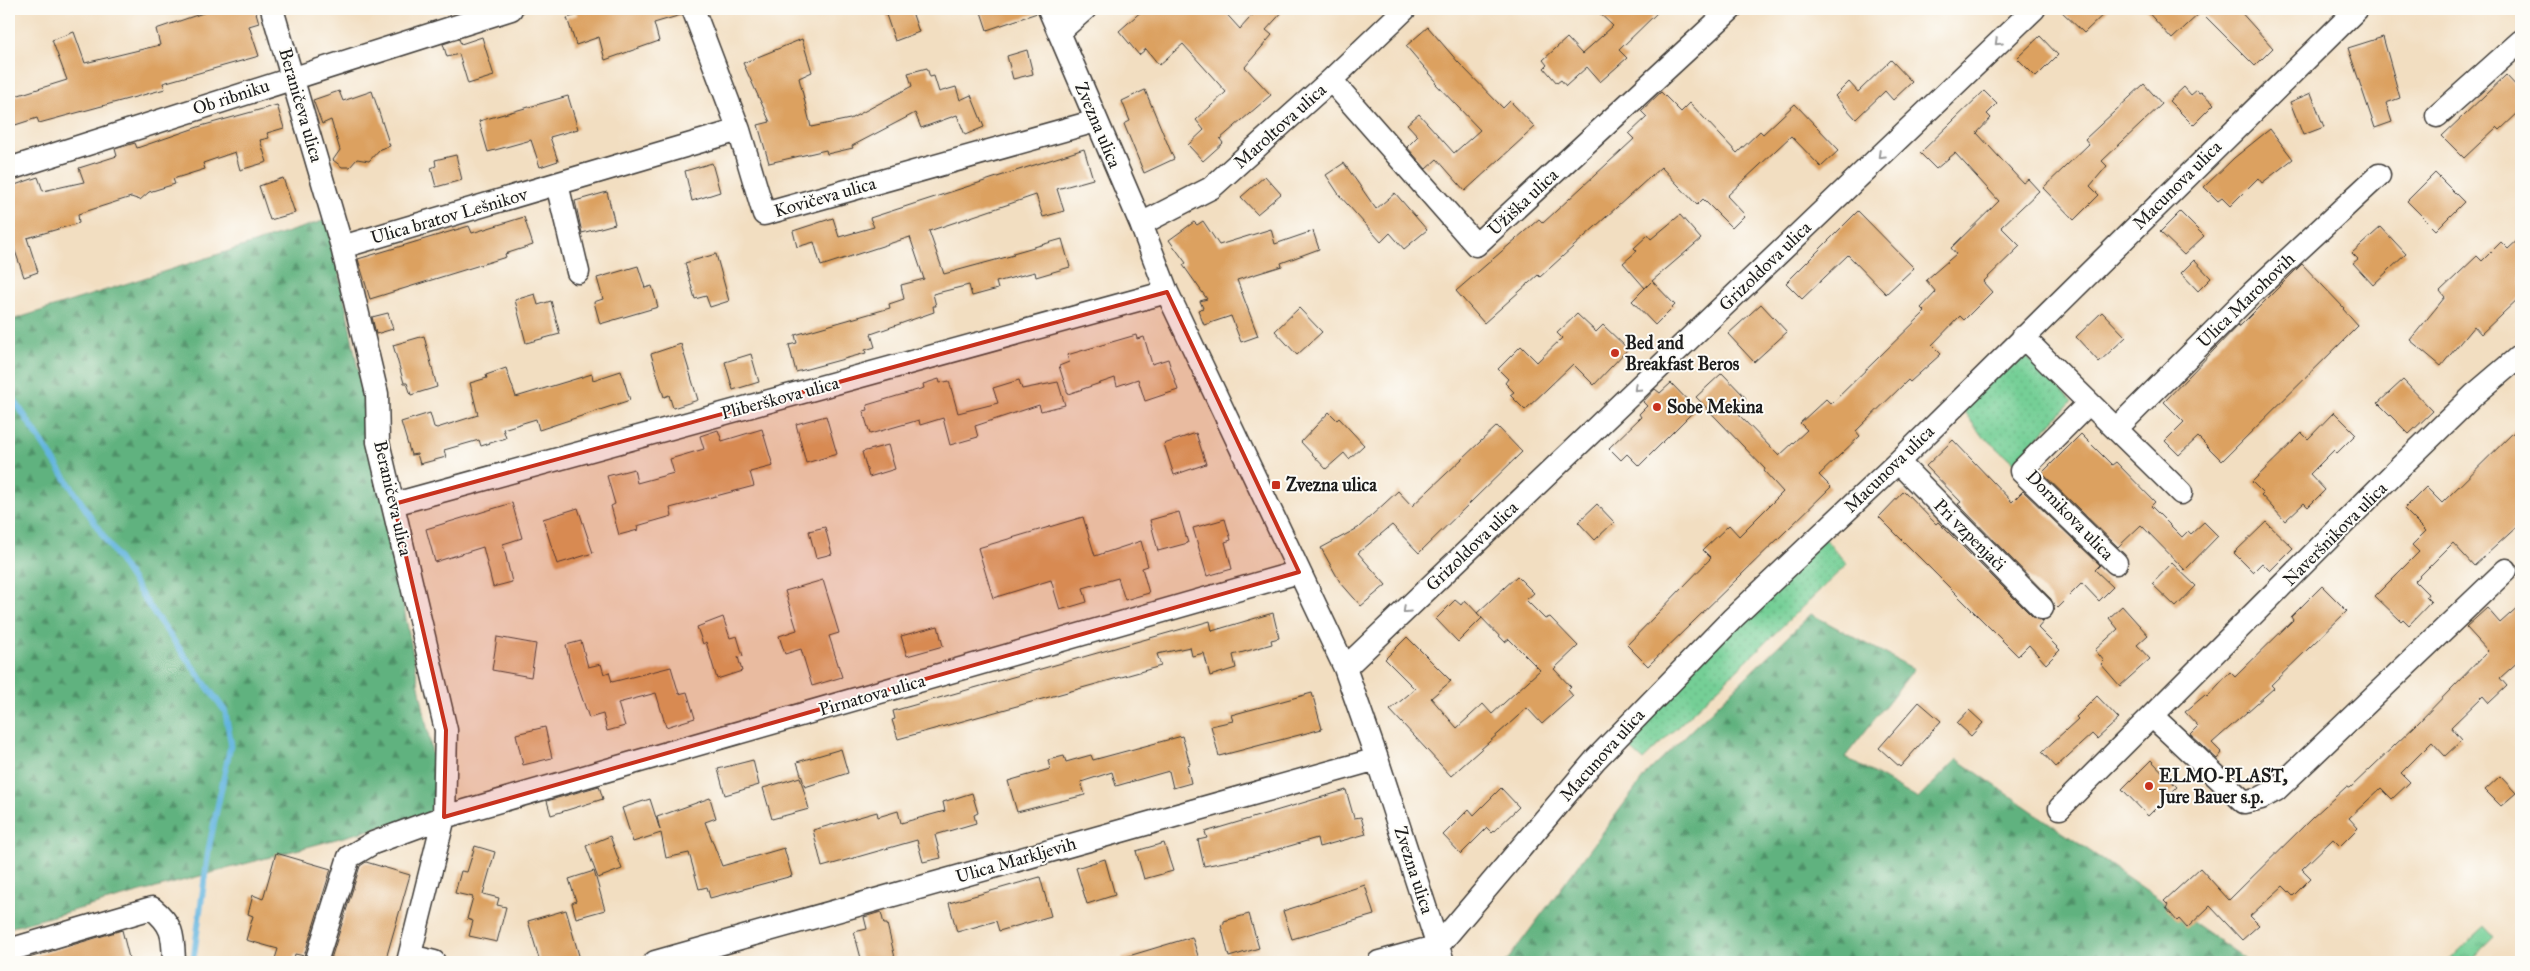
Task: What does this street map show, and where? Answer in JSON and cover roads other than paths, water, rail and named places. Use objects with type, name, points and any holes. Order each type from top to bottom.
[{"type":"street","name":"Beraničeva ulica","points":[[272,9],[294,77],[342,247],[377,394],[378,442],[446,730],[444,817],[409,959]]},
{"type":"street","name":"Ob ribniku","points":[[9,169],[511,9]]},
{"type":"street","name":"Kovičeva ulica","points":[[693,9],[740,130],[764,214],[1096,121]]},
{"type":"street","name":"Zvezna ulica","points":[[1049,9],[1141,224],[1167,292],[1345,668],[1378,758],[1441,954]]},
{"type":"street","points":[[1059,32],[1085,9]]},
{"type":"street","name":"Maroltova ulica","points":[[1141,224],[1211,188],[1331,80],[1405,9]]},
{"type":"street","name":"Užiška ulica","points":[[1331,80],[1476,245],[1730,9]]},
{"type":"street","name":"Grizoldova ulica","points":[[1345,668],[2034,9]]},
{"type":"street","name":"Macunova ulica","points":[[1441,954],[1603,752],[1733,618],[1898,462],[2357,9]]},
{"type":"street","points":[[2437,116],[2521,40]]},
{"type":"street","name":"Ulica bratov Lešnikov","points":[[342,247],[740,130]]},
{"type":"street","name":"Ulica Marohovih","points":[[2117,428],[2252,293],[2379,175]]},
{"type":"street","points":[[557,184],[578,272]]},
{"type":"street","name":"Pliberškova ulica","points":[[394,504],[1167,292]]},
{"type":"street","points":[[2024,337],[2088,404],[2117,428],[2181,493]]},
{"type":"street","name":"Naveršnikova ulica","points":[[2060,808],[2460,409],[2521,355]]},
{"type":"street","name":"Dornikova ulica","points":[[2088,404],[2022,471],[2116,563]]},
{"type":"street","name":"Pri vzpenjači","points":[[1898,462],[2042,608]]},
{"type":"street","points":[[2152,716],[2244,802],[2261,798],[2276,790],[2506,570]]},
{"type":"street","name":"Pirnatova ulica","points":[[316,962],[349,857],[373,842],[444,817],[1299,572]]},
{"type":"street","name":"Ulica Markljevih","points":[[655,962],[1378,758]]},
{"type":"street","points":[[9,950],[152,908],[165,919],[173,934],[174,962]]},
{"type":"street","points":[[1379,962],[1441,954]]},
{"type":"street","points":[[409,959],[434,962]]},
{"type":"waterway","points":[[9,392],[155,615],[225,711],[231,743],[209,847],[193,962]]},
{"type":"place","name":"Bed and Breakfast Beros","points":[[1615,353]]},
{"type":"place","name":"Sobe Mekina","points":[[1657,407]]},
{"type":"place","name":"Zvezna ulica","points":[[1276,485]]},
{"type":"place","name":"ELMO-PLAST, Jure Bauer s.p.","points":[[2149,786]]}]
